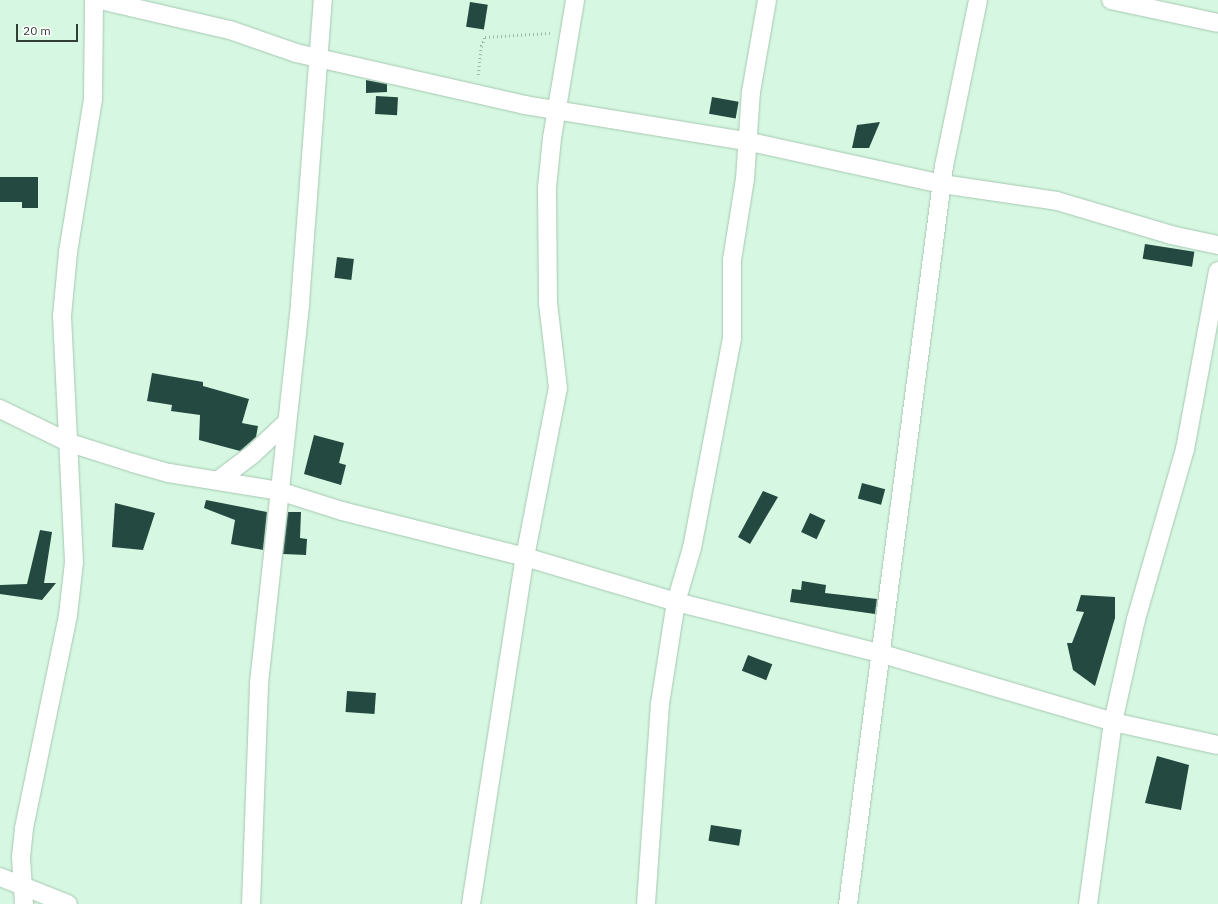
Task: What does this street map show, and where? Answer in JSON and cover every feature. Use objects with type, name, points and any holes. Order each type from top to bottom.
[{"type":"street","points":[[24,904],[22,884],[24,828],[68,615],[74,562],[70,442],[63,368],[62,316],[68,252],[93,99],[94,0]]},
{"type":"street","points":[[100,0],[230,30],[317,58],[475,94],[556,111],[746,141],[942,184],[1057,201],[1171,235],[1218,245]]},
{"type":"street","points":[[251,904],[259,683],[300,303],[317,58],[323,0]]},
{"type":"street","points":[[471,904],[525,557],[558,388],[548,303],[547,188],[556,111],[575,0]]},
{"type":"street","points":[[646,904],[660,712],[676,602],[692,548],[732,338],[732,260],[741,214],[751,92],[767,0]]},
{"type":"street","points":[[848,904],[879,653],[942,184],[978,0]]},
{"type":"street","points":[[1111,0],[1218,23]]},
{"type":"street","points":[[1088,904],[1113,722],[1136,619],[1185,449],[1218,271]]},
{"type":"street","points":[[0,409],[70,442],[169,473],[220,479],[279,491],[342,511],[525,557],[676,602],[879,653],[1113,722],[1218,746]]},
{"type":"street","points":[[220,479],[253,454],[287,422]]},
{"type":"street","points":[[0,877],[22,884],[68,904]]},
{"type":"path","points":[[475,94],[480,46],[485,36],[505,33],[569,33]]},
{"type":"building","points":[[470,2],[488,5],[484,30],[466,27]]},
{"type":"building","points":[[366,80],[387,84],[387,92],[366,93]]},
{"type":"building","points":[[376,96],[398,97],[397,115],[375,114]]},
{"type":"building","points":[[712,97],[739,102],[736,118],[709,114]]},
{"type":"building","points":[[880,122],[869,148],[852,148],[857,125]]},
{"type":"building","points":[[0,177],[38,177],[38,208],[22,208],[22,202],[0,202]]},
{"type":"building","points":[[1145,244],[1194,252],[1192,267],[1143,259]]},
{"type":"building","points":[[337,257],[354,259],[351,280],[334,278]]},
{"type":"building","points":[[152,373],[203,382],[203,386],[249,399],[242,423],[258,426],[256,437],[240,451],[199,440],[200,415],[171,411],[172,405],[147,401]]},
{"type":"building","points":[[314,435],[344,443],[339,463],[346,465],[341,485],[304,474]]},
{"type":"building","points":[[862,483],[885,489],[881,505],[858,498]]},
{"type":"building","points":[[763,491],[778,497],[750,544],[738,537]]},
{"type":"building","points":[[206,500],[267,512],[263,550],[231,544],[235,520],[204,508]]},
{"type":"building","points":[[115,503],[155,513],[143,550],[112,547]]},
{"type":"building","points":[[288,512],[301,512],[300,538],[307,539],[306,555],[283,554]]},
{"type":"building","points":[[810,513],[825,520],[817,539],[801,532]]},
{"type":"building","points":[[40,530],[52,532],[44,583],[56,583],[42,600],[0,594],[0,585],[27,584]]},
{"type":"building","points":[[802,581],[826,585],[825,593],[877,599],[875,614],[790,602],[792,589],[801,590]]},
{"type":"building","points":[[1081,595],[1115,597],[1115,618],[1095,686],[1073,670],[1067,643],[1072,643],[1084,612],[1076,611]]},
{"type":"building","points":[[748,655],[772,664],[766,680],[742,671]]},
{"type":"building","points":[[347,691],[376,693],[374,714],[346,712]]},
{"type":"building","points":[[1157,756],[1189,765],[1181,810],[1145,803]]},
{"type":"building","points":[[711,825],[742,830],[739,846],[708,841]]}]
